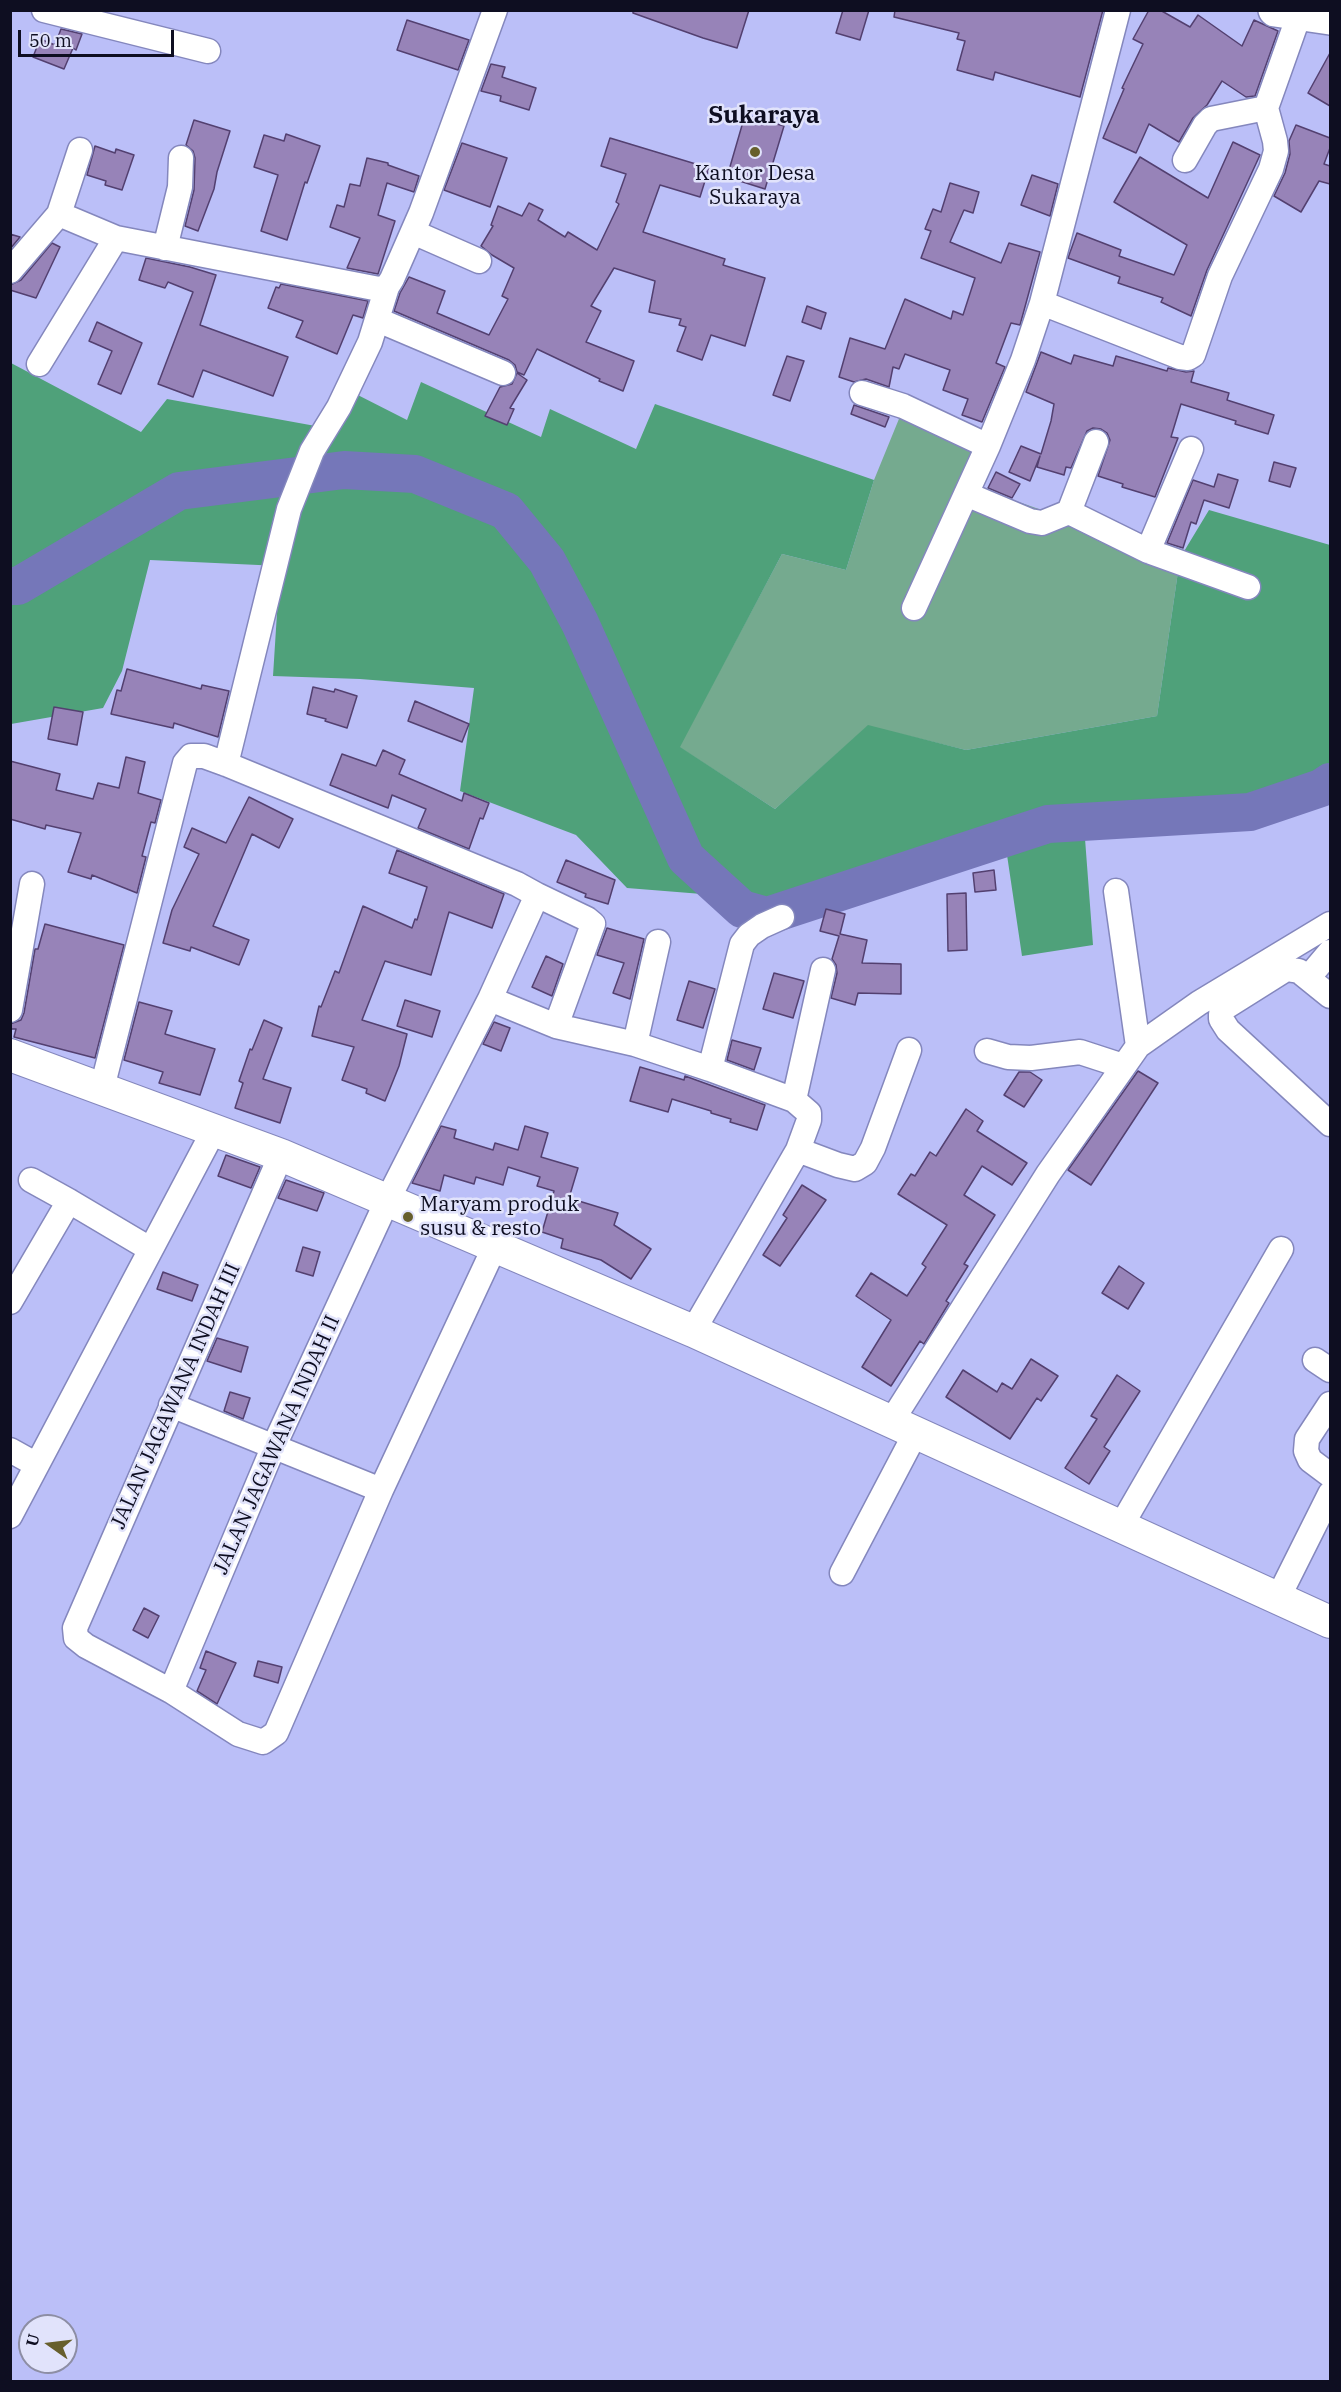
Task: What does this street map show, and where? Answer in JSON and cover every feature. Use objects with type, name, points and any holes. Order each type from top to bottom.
[{"type":"street","points":[[44,10],[208,51]]},
{"type":"street","points":[[226,764],[289,509],[312,451],[339,407],[370,342],[387,287],[413,232],[495,10]]},
{"type":"street","points":[[914,608],[988,446],[1023,360],[1042,303],[1118,10]]},
{"type":"street","points":[[1042,303],[1180,357],[1188,358],[1193,355],[1220,276],[1271,169],[1276,151],[1266,108],[1307,14]]},
{"type":"street","points":[[1185,160],[1204,126],[1211,119],[1266,108]]},
{"type":"street","points":[[10,271],[59,214],[80,150]]},
{"type":"street","points":[[165,248],[180,187],[181,158]]},
{"type":"street","points":[[59,214],[116,238],[379,289],[387,287]]},
{"type":"street","points":[[413,232],[479,261]]},
{"type":"street","points":[[39,364],[116,238]]},
{"type":"street","points":[[378,320],[503,373]]},
{"type":"street","points":[[862,393],[903,406],[988,446]]},
{"type":"street","points":[[966,494],[1030,521],[1042,523],[1068,512],[1096,442]]},
{"type":"street","points":[[1148,551],[1191,448]]},
{"type":"street","points":[[1068,512],[1148,551],[1248,586]]},
{"type":"street","points":[[102,1088],[185,763],[191,756],[197,754],[446,854],[517,884],[587,918],[593,924],[556,1026]]},
{"type":"street","points":[[10,1010],[32,884]]},
{"type":"street","points":[[1116,891],[1138,1046]]},
{"type":"street","name":"JALAN JAGAWANA INDAH II","points":[[171,1691],[273,1448],[387,1201],[490,999],[537,895]]},
{"type":"street","points":[[710,1069],[742,945],[749,935],[782,917]]},
{"type":"street","points":[[842,1573],[903,1428],[1048,1174],[1138,1046],[1199,1003],[1330,924]]},
{"type":"street","points":[[635,1044],[658,942]]},
{"type":"street","points":[[1308,978],[1330,952]]},
{"type":"street","points":[[1330,996],[1299,971],[1286,969],[1224,1008],[1221,1019],[1228,1030],[1330,1124]]},
{"type":"street","points":[[794,1100],[823,970]]},
{"type":"street","points":[[490,999],[556,1026],[635,1044],[710,1069],[794,1100],[808,1113],[809,1120],[798,1150],[693,1331]]},
{"type":"street","points":[[798,1150],[855,1169],[865,1163],[873,1148],[909,1050]]},
{"type":"street","points":[[987,1051],[1008,1057],[1031,1058],[1080,1052],[1123,1066]]},
{"type":"street","points":[[10,1055],[281,1155],[693,1331],[1330,1622]]},
{"type":"street","points":[[10,1516],[214,1130]]},
{"type":"street","name":"JALAN JAGAWANA INDAH III","points":[[171,1691],[76,1638],[75,1628],[281,1155]]},
{"type":"street","points":[[31,1180],[150,1249]]},
{"type":"street","points":[[10,1302],[69,1201]]},
{"type":"street","points":[[171,1691],[238,1734],[263,1742],[276,1732],[381,1490],[495,1246]]},
{"type":"street","points":[[1121,1526],[1281,1248]]},
{"type":"street","points":[[1330,1404],[1307,1439],[1306,1451],[1310,1460],[1330,1475]]},
{"type":"street","points":[[171,1405],[381,1490]]},
{"type":"street","points":[[10,1450],[37,1465]]},
{"type":"street","points":[[1278,1598],[1330,1494]]},
{"type":"green space","points":[[11,363],[141,432],[167,399],[321,427],[344,388],[407,420],[421,382],[541,437],[550,409],[636,449],[655,404],[874,480],[846,570],[782,554],[680,747],[775,809],[868,725],[966,750],[1157,716],[1180,558],[1209,510],[1330,545],[1330,802],[1157,822],[1083,812],[1093,945],[1022,956],[1003,828],[899,868],[827,904],[627,888],[576,835],[460,791],[474,688],[360,679],[273,676],[280,566],[150,560],[122,671],[103,708],[11,724]]},
{"type":"green space","points":[[903,409],[980,442],[964,483],[1180,558],[1157,716],[966,750],[868,726],[775,809],[679,747],[782,554],[846,570],[874,480]]},
{"type":"building","points":[[633,10],[749,10],[737,48],[633,13]]},
{"type":"building","points":[[843,10],[869,10],[860,40],[836,33]]},
{"type":"building","points":[[895,10],[1103,10],[1080,97],[995,72],[993,80],[957,70],[965,41],[957,39],[959,33],[894,17]]},
{"type":"building","points":[[1149,10],[1160,10],[1190,27],[1198,15],[1242,46],[1254,20],[1278,31],[1255,96],[1246,97],[1222,81],[1207,105],[1193,118],[1179,142],[1149,124],[1136,153],[1103,138],[1124,89],[1122,88],[1143,44],[1133,39]]},
{"type":"building","points":[[407,20],[469,40],[458,70],[397,50]]},
{"type":"building","points":[[61,29],[82,34],[76,50],[73,48],[64,69],[33,57],[40,39],[55,45]]},
{"type":"building","points":[[1330,53],[1330,106],[1308,93]]},
{"type":"building","points":[[491,64],[505,67],[502,77],[536,88],[529,110],[500,101],[501,96],[481,91]]},
{"type":"building","name":"Kantor Desa Sukaraya","points":[[745,115],[784,126],[765,189],[727,177]]},
{"type":"building","points":[[194,120],[230,131],[214,189],[198,231],[185,226],[194,190],[195,158],[193,151],[186,145]]},
{"type":"building","points":[[1296,125],[1330,138],[1330,148],[1324,164],[1330,166],[1330,184],[1319,181],[1301,212],[1274,196],[1285,173],[1290,154],[1289,141]]},
{"type":"building","points":[[286,134],[320,146],[307,183],[305,182],[287,240],[261,231],[278,175],[254,167],[264,135],[284,141]]},
{"type":"building","points":[[610,138],[709,168],[700,197],[660,185],[643,232],[725,259],[723,265],[765,278],[745,346],[711,335],[702,360],[677,351],[686,327],[679,325],[681,319],[649,312],[655,281],[614,268],[591,306],[601,311],[586,342],[634,361],[623,391],[537,349],[524,375],[517,372],[515,365],[509,360],[394,311],[409,277],[445,291],[437,313],[489,335],[508,299],[502,296],[514,268],[481,246],[493,226],[491,225],[498,206],[522,216],[529,203],[543,210],[538,220],[565,237],[568,232],[597,250],[619,204],[616,202],[626,174],[601,166]]},
{"type":"building","points":[[1233,142],[1260,155],[1207,270],[1191,316],[1161,302],[1163,298],[1118,283],[1120,277],[1068,258],[1077,233],[1121,250],[1119,256],[1174,275],[1187,245],[1114,202],[1140,157],[1208,198]]},
{"type":"building","points":[[462,143],[507,158],[490,207],[444,190]]},
{"type":"building","points":[[95,146],[115,153],[116,149],[134,155],[122,190],[105,185],[106,181],[87,175]]},
{"type":"building","points":[[367,158],[388,163],[388,165],[419,176],[414,192],[387,183],[378,215],[395,221],[378,274],[347,268],[360,238],[330,227],[337,205],[344,207],[350,184],[360,186]]},
{"type":"building","points":[[1032,175],[1058,184],[1050,216],[1021,205]]},
{"type":"building","points":[[950,183],[979,192],[973,213],[964,210],[950,242],[1001,263],[1009,243],[1040,252],[1020,325],[1011,323],[996,363],[1005,367],[982,422],[962,415],[968,399],[943,390],[950,370],[905,354],[899,369],[893,367],[889,387],[866,379],[854,382],[839,377],[850,338],[885,349],[905,299],[951,319],[953,311],[963,315],[975,278],[921,258],[931,231],[925,229],[933,209],[941,212]]},
{"type":"building","points":[[10,234],[20,237],[10,249]]},
{"type":"building","points":[[52,243],[60,247],[36,298],[10,290],[10,285],[21,280]]},
{"type":"building","points":[[146,258],[216,275],[200,325],[288,357],[273,396],[203,370],[193,397],[158,384],[193,292],[168,282],[165,288],[139,280]]},
{"type":"building","points":[[281,284],[368,301],[363,318],[353,315],[337,354],[296,337],[303,321],[268,308],[276,287],[279,288]]},
{"type":"building","points":[[807,306],[826,313],[821,329],[802,322]]},
{"type":"building","points":[[97,322],[142,343],[121,394],[98,384],[112,351],[89,341]]},
{"type":"building","points":[[1041,352],[1071,364],[1074,355],[1113,366],[1116,356],[1167,371],[1168,368],[1186,372],[1194,371],[1191,382],[1229,393],[1227,400],[1274,415],[1268,434],[1235,424],[1236,421],[1181,404],[1171,437],[1178,438],[1155,497],[1122,487],[1123,484],[1098,476],[1110,440],[1107,433],[1101,429],[1093,428],[1087,431],[1071,468],[1066,467],[1064,475],[1037,467],[1040,456],[1030,481],[1009,472],[1021,446],[1041,454],[1051,421],[1054,404],[1026,392]]},
{"type":"building","points":[[787,356],[804,361],[790,401],[773,395]]},
{"type":"building","points":[[517,373],[527,380],[510,408],[514,409],[507,425],[485,416],[500,387],[512,384]]},
{"type":"building","points":[[854,405],[889,417],[885,427],[851,414]]},
{"type":"building","points":[[1274,462],[1296,468],[1290,487],[1269,481]]},
{"type":"building","points":[[996,472],[1020,484],[1012,498],[988,488]]},
{"type":"building","points":[[1218,474],[1238,480],[1229,508],[1204,500],[1196,524],[1191,522],[1183,548],[1167,543],[1193,480],[1214,487]]},
{"type":"building","points":[[127,669],[201,689],[202,685],[229,691],[218,737],[174,723],[173,728],[111,714],[117,690],[121,691]]},
{"type":"building","points":[[313,687],[334,692],[335,689],[357,696],[347,728],[307,714]]},
{"type":"building","points":[[415,701],[469,724],[462,742],[408,721]]},
{"type":"building","points":[[54,707],[83,712],[77,745],[48,739]]},
{"type":"building","points":[[383,750],[405,760],[399,774],[462,801],[464,793],[489,803],[483,819],[480,818],[469,849],[418,828],[426,809],[392,795],[388,808],[330,785],[342,754],[376,766]]},
{"type":"building","points":[[126,757],[145,762],[138,793],[161,800],[155,823],[151,822],[142,856],[146,857],[137,893],[92,875],[91,879],[68,872],[81,833],[46,825],[45,829],[10,819],[10,761],[60,774],[56,790],[93,799],[98,783],[119,788]]},
{"type":"building","points":[[249,797],[293,819],[279,848],[252,834],[213,926],[249,940],[239,965],[191,947],[190,951],[163,943],[172,910],[199,854],[184,847],[192,828],[226,843]]},
{"type":"building","points":[[397,850],[504,894],[492,928],[449,912],[431,975],[385,961],[362,1020],[407,1034],[399,1066],[385,1101],[366,1093],[367,1089],[342,1080],[354,1047],[312,1036],[319,1006],[321,1007],[335,971],[339,973],[363,906],[412,928],[415,919],[417,920],[427,887],[389,873]]},
{"type":"building","points":[[566,860],[615,880],[608,904],[585,897],[586,894],[557,882]]},
{"type":"building","points":[[994,870],[996,890],[975,892],[973,873]]},
{"type":"building","points":[[966,893],[967,950],[948,951],[947,894]]},
{"type":"building","points":[[826,909],[845,914],[840,934],[867,940],[862,963],[901,964],[901,994],[858,993],[855,1005],[831,998],[837,973],[832,959],[839,936],[820,931]]},
{"type":"building","points":[[45,924],[124,945],[95,1058],[14,1037],[16,1029],[10,1029],[10,1024],[21,1020],[24,1013],[35,949],[38,949]]},
{"type":"building","points":[[607,928],[644,939],[630,999],[613,993],[624,963],[597,955]]},
{"type":"building","points":[[546,956],[563,964],[552,996],[532,987]]},
{"type":"building","points":[[774,973],[804,981],[793,1018],[763,1009]]},
{"type":"building","points":[[689,981],[715,989],[703,1028],[677,1020]]},
{"type":"building","points":[[405,1000],[440,1011],[432,1037],[397,1026]]},
{"type":"building","points":[[139,1002],[172,1011],[165,1034],[215,1049],[200,1095],[159,1083],[163,1072],[124,1060]]},
{"type":"building","points":[[264,1020],[282,1028],[263,1079],[291,1088],[280,1123],[235,1108],[243,1083],[239,1081],[250,1049],[252,1050]]},
{"type":"building","points":[[494,1022],[510,1028],[501,1051],[483,1044]]},
{"type":"building","points":[[732,1040],[761,1048],[754,1070],[727,1060]]},
{"type":"building","points":[[640,1067],[684,1080],[685,1076],[765,1105],[757,1130],[730,1122],[731,1119],[711,1113],[711,1111],[672,1099],[668,1112],[630,1101]]},
{"type":"building","points":[[1138,1071],[1158,1083],[1091,1185],[1068,1170]]},
{"type":"building","points":[[1019,1072],[1030,1072],[1042,1080],[1024,1107],[1004,1095]]},
{"type":"building","points":[[966,1109],[983,1121],[977,1131],[1027,1163],[1012,1185],[982,1166],[964,1195],[995,1215],[964,1264],[968,1266],[946,1301],[949,1303],[924,1344],[920,1341],[891,1386],[862,1367],[891,1320],[856,1296],[871,1273],[907,1296],[926,1267],[922,1264],[947,1225],[898,1194],[911,1174],[915,1176],[930,1152],[936,1156]]},
{"type":"building","points":[[441,1126],[456,1130],[454,1138],[493,1150],[495,1143],[518,1150],[525,1126],[548,1133],[541,1157],[578,1168],[569,1198],[618,1213],[614,1225],[651,1249],[631,1279],[601,1260],[561,1248],[563,1239],[542,1232],[554,1191],[537,1186],[540,1177],[508,1167],[503,1185],[476,1177],[474,1184],[444,1175],[440,1191],[412,1183]]},
{"type":"building","points":[[226,1155],[260,1167],[251,1188],[218,1176]]},
{"type":"building","points":[[286,1180],[324,1193],[317,1211],[278,1198]]},
{"type":"building","points":[[802,1185],[826,1200],[780,1266],[763,1255],[787,1218],[783,1215]]},
{"type":"building","points":[[303,1247],[320,1252],[313,1276],[296,1271]]},
{"type":"building","points":[[1119,1266],[1144,1283],[1128,1309],[1102,1293]]},
{"type":"building","points":[[163,1272],[198,1285],[192,1301],[157,1289]]},
{"type":"building","points":[[217,1338],[248,1347],[241,1372],[207,1361]]},
{"type":"building","points":[[1031,1359],[1058,1376],[1041,1401],[1037,1398],[1010,1439],[946,1397],[963,1370],[997,1392],[1002,1383],[1012,1389]]},
{"type":"building","points":[[1117,1375],[1140,1391],[1104,1447],[1110,1451],[1089,1484],[1065,1468],[1097,1419],[1091,1416]]},
{"type":"building","points":[[230,1392],[250,1398],[243,1419],[224,1411]]},
{"type":"building","points":[[144,1608],[159,1616],[148,1638],[133,1630]]},
{"type":"building","points":[[206,1651],[236,1663],[217,1704],[197,1691],[206,1670],[200,1668]]},
{"type":"building","points":[[258,1661],[282,1667],[278,1683],[254,1676]]},
{"type":"waterway","points":[[10,586],[18,586],[179,491],[344,470],[415,474],[506,511],[547,561],[580,623],[686,858],[742,909],[767,916],[1048,824],[1250,812],[1321,788],[1330,782]]},
{"type":"place","name":"Kantor Desa Sukaraya","points":[[755,152]]},
{"type":"place","name":"Maryam produk susu & resto","points":[[408,1217]]},
{"type":"district","name":"Sukaraya","points":[[764,116]]}]
